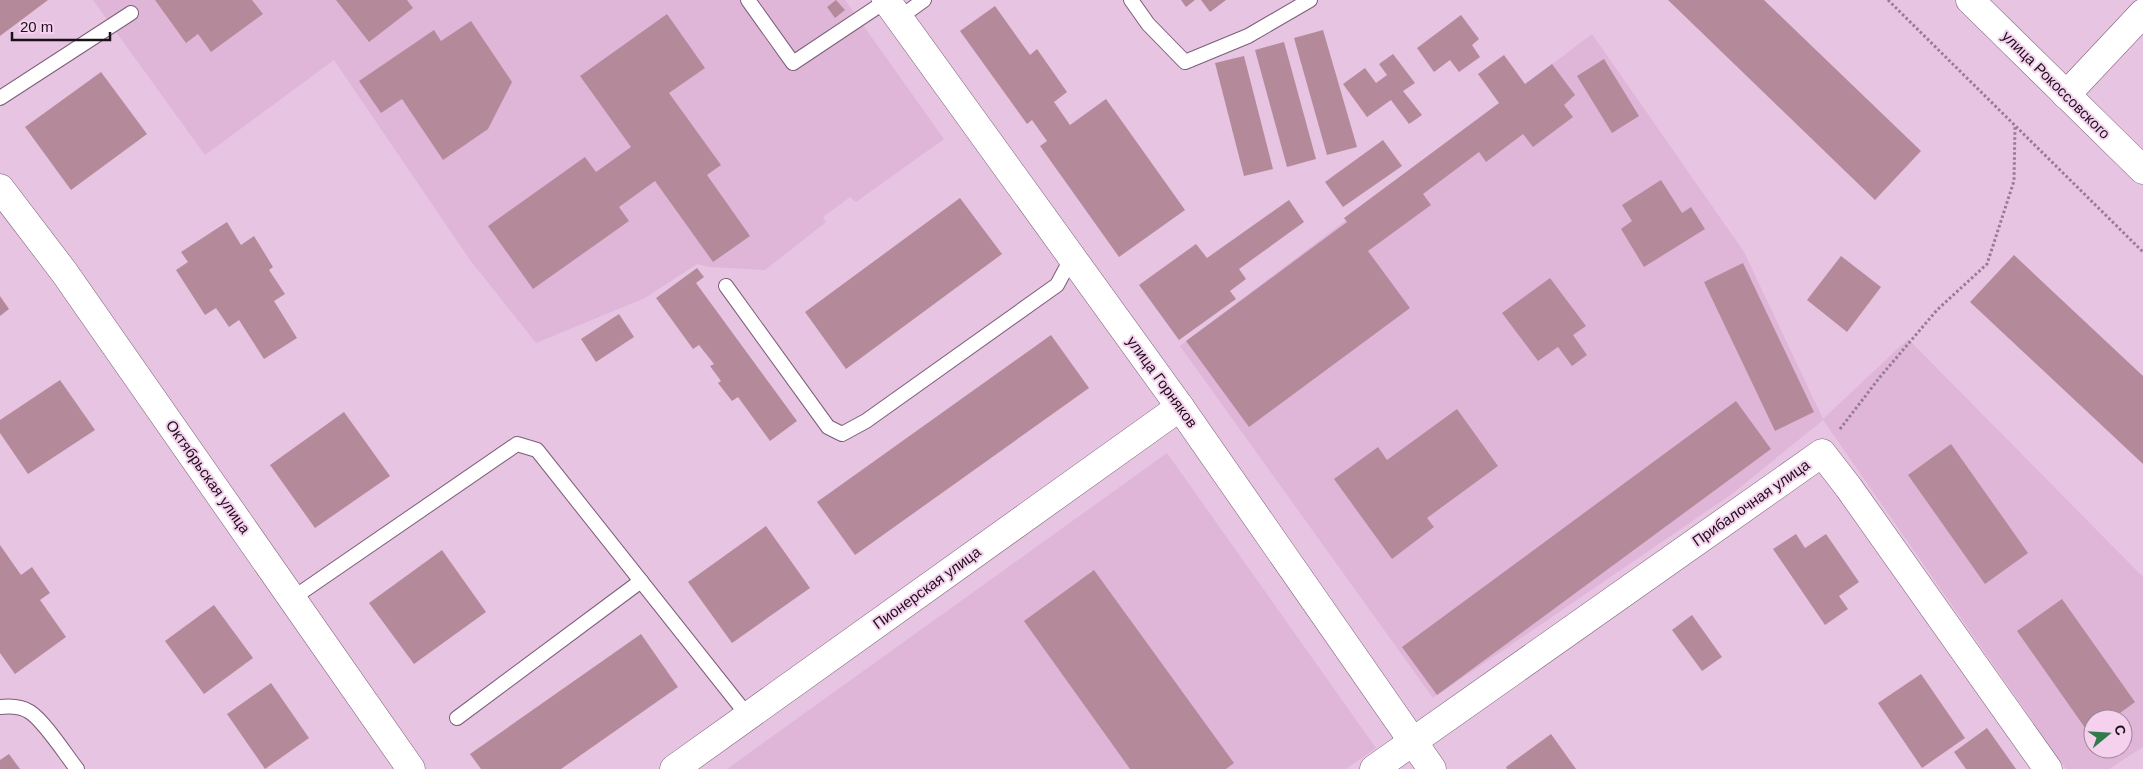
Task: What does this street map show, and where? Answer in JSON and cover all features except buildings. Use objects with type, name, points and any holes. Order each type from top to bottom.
[{"type":"street","name":"улица Рокоссовского","points":[[1970,0],[2143,170]]},
{"type":"street","name":"улица Горняков","points":[[890,7],[1180,407],[1432,769]]},
{"type":"street","points":[[2066,95],[2143,13]]},
{"type":"street","name":"Октябрьская улица","points":[[0,188],[64,272],[411,769]]},
{"type":"street","name":"Пионерская улица","points":[[674,769],[1180,407]]},
{"type":"street","name":"Прибалочная улица","points":[[1374,769],[1822,453],[1850,488],[2048,769]]},
{"type":"lane","points":[[748,0],[793,63],[890,7],[924,0]]},
{"type":"lane","points":[[1131,0],[1148,24],[1185,62],[1248,36],[1310,0]]},
{"type":"lane","points":[[0,98],[131,13]]},
{"type":"lane","points":[[726,286],[828,427],[842,434],[866,422],[1057,285],[1072,258]]},
{"type":"lane","points":[[293,598],[517,444],[537,450],[748,716]]},
{"type":"lane","points":[[456,718],[641,581]]},
{"type":"lane","points":[[0,707],[13,706],[30,712],[77,769]]},
{"type":"path","points":[[1888,0],[2143,252]]},
{"type":"path","points":[[1822,453],[1880,377],[1937,310],[1987,264],[2014,181],[2015,126]]},
{"type":"shaded area","points":[[93,0],[845,0],[944,139],[856,202],[850,197],[823,217],[826,222],[765,270],[710,267],[697,264],[645,298],[536,343],[470,260],[334,60],[205,155]]},
{"type":"shaded area","points":[[1592,34],[1744,252],[1823,419],[1908,339],[2143,577],[2143,747],[2133,753],[2133,709],[2083,709],[2083,759],[2124,759],[2109,769],[2066,769],[1823,420],[1732,494],[1433,698],[1180,346]]},
{"type":"shaded area","points":[[1167,453],[1376,748],[1346,769],[727,769]]}]
